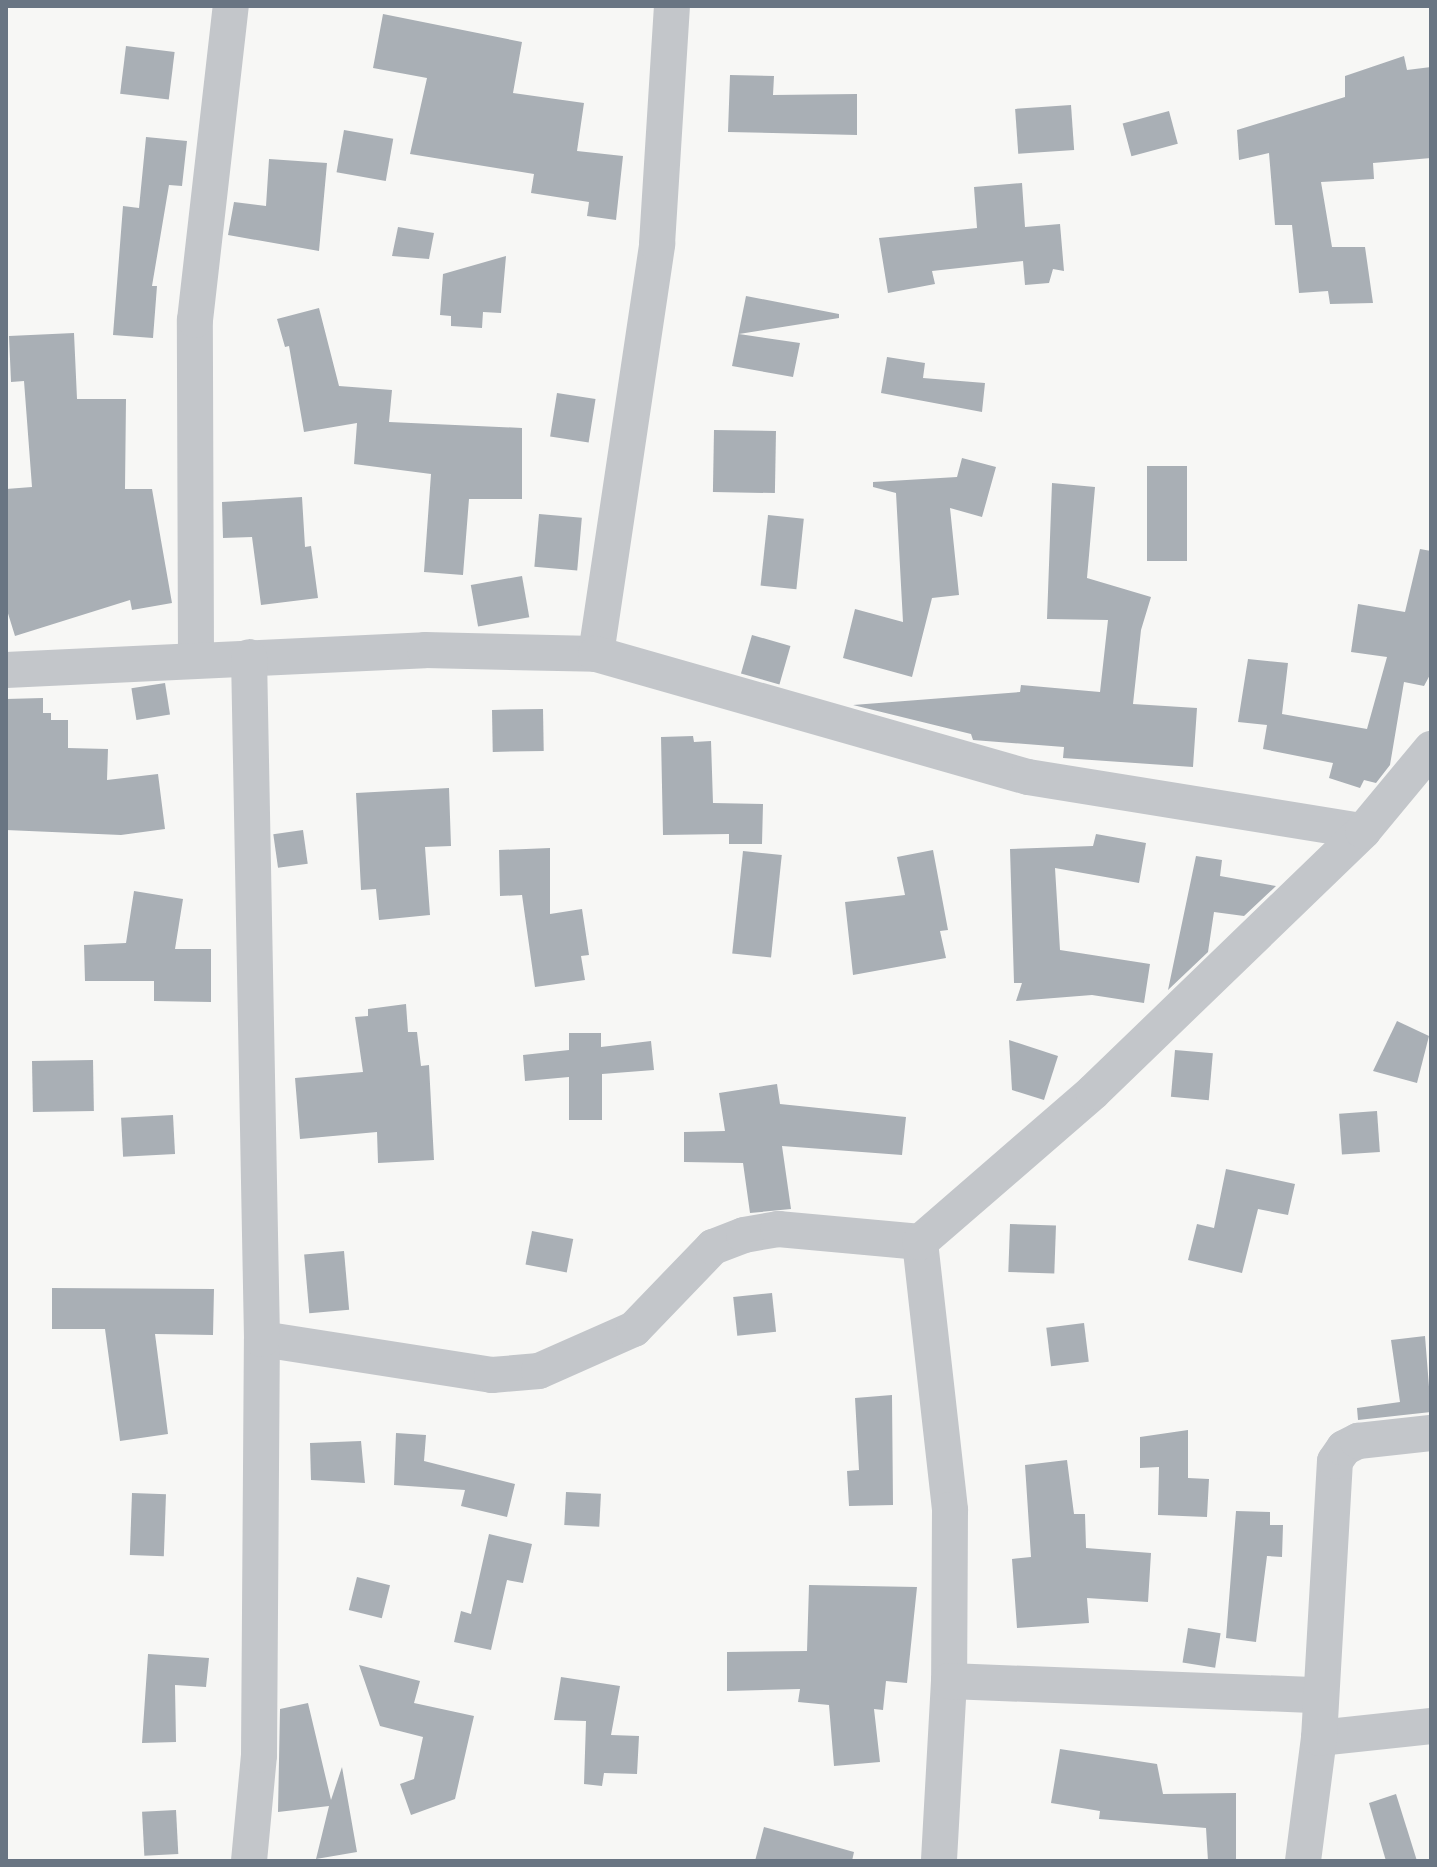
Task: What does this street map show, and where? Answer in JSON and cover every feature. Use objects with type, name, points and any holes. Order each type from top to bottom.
[{"type":"street","points":[[196,657],[195,320],[231,6]]},
{"type":"street","points":[[596,654],[657,244],[672,6]]},
{"type":"street","points":[[6,670],[196,657],[425,650],[596,654],[1028,777],[1363,831]]},
{"type":"street","points":[[249,657],[262,1339],[259,1755],[249,1861]]},
{"type":"street","points":[[262,1339],[492,1375],[539,1371],[634,1329],[713,1247],[744,1235],[778,1229],[920,1242],[1093,1092],[1363,831],[1431,749]]},
{"type":"street","points":[[920,1242],[950,1510],[949,1681],[939,1861]]},
{"type":"street","points":[[1303,1861],[1319,1738],[1318,1695],[1335,1461],[1344,1448],[1358,1441],[1431,1433]]},
{"type":"street","points":[[949,1681],[1318,1695]]},
{"type":"street","points":[[1319,1738],[1431,1726]]},
{"type":"building","points":[[383,14],[522,42],[513,93],[584,103],[577,151],[623,156],[616,220],[587,216],[589,202],[531,193],[534,174],[410,154],[427,78],[373,68]]},
{"type":"building","points":[[126,46],[175,52],[169,100],[120,94]]},
{"type":"building","points":[[1404,56],[1407,70],[1431,67],[1431,158],[1373,163],[1374,179],[1321,182],[1332,247],[1365,247],[1373,303],[1330,304],[1328,291],[1299,293],[1292,225],[1275,225],[1269,153],[1239,160],[1237,130],[1345,97],[1345,76]]},
{"type":"building","points":[[730,75],[774,76],[773,95],[857,94],[857,135],[728,132]]},
{"type":"building","points":[[1071,105],[1074,150],[1018,154],[1015,109]]},
{"type":"building","points":[[1169,111],[1178,144],[1131,156],[1123,123]]},
{"type":"building","points":[[344,130],[393,139],[386,181],[337,172]]},
{"type":"building","points":[[146,137],[187,141],[182,186],[169,185],[152,286],[157,286],[153,338],[113,335],[123,206],[139,208]]},
{"type":"building","points":[[269,159],[327,163],[319,251],[228,235],[234,202],[266,206]]},
{"type":"building","points":[[1022,183],[1025,227],[1060,224],[1064,271],[1053,269],[1049,283],[1025,285],[1023,261],[932,271],[935,284],[888,293],[879,238],[977,228],[974,187]]},
{"type":"building","points":[[398,227],[434,233],[429,259],[392,256]]},
{"type":"building","points":[[506,256],[501,313],[483,312],[482,328],[451,326],[451,316],[440,315],[443,274]]},
{"type":"building","points":[[746,296],[839,314],[839,318],[739,334],[800,343],[793,377],[732,366]]},
{"type":"building","points":[[319,308],[339,386],[392,390],[389,422],[522,428],[522,499],[469,499],[463,575],[424,572],[431,474],[354,464],[357,423],[304,432],[289,346],[285,347],[277,319]]},
{"type":"building","points":[[74,333],[77,399],[126,399],[125,489],[152,489],[172,603],[132,610],[130,600],[15,636],[6,607],[6,489],[32,487],[24,381],[11,382],[9,336]]},
{"type":"building","points":[[887,357],[925,363],[923,378],[985,383],[982,412],[881,393]]},
{"type":"building","points":[[557,393],[596,399],[589,443],[550,436]]},
{"type":"building","points":[[714,430],[776,431],[775,493],[713,492]]},
{"type":"building","points":[[962,458],[996,467],[982,517],[950,508],[959,595],[932,598],[912,677],[843,658],[855,609],[903,622],[896,493],[873,487],[873,482],[957,477]]},
{"type":"building","points":[[1147,466],[1187,466],[1187,561],[1147,561]]},
{"type":"building","points":[[1052,483],[1095,487],[1087,578],[1151,597],[1141,630],[1133,704],[1197,708],[1193,767],[1063,758],[1064,747],[973,740],[971,734],[853,705],[1020,692],[1021,685],[1100,692],[1108,620],[1047,619]]},
{"type":"building","points":[[302,497],[305,547],[311,546],[318,598],[261,605],[252,537],[223,538],[222,502]]},
{"type":"building","points":[[539,514],[582,518],[577,571],[534,567]]},
{"type":"building","points":[[768,515],[804,519],[796,589],[761,586]]},
{"type":"building","points":[[1420,549],[1431,551],[1431,673],[1424,686],[1404,682],[1390,765],[1376,783],[1364,780],[1360,788],[1329,778],[1333,763],[1263,749],[1267,725],[1238,722],[1248,659],[1288,663],[1282,714],[1367,729],[1387,657],[1351,652],[1358,604],[1405,612]]},
{"type":"building","points":[[522,576],[529,617],[478,626],[471,585]]},
{"type":"building","points":[[752,635],[790,646],[779,684],[741,673]]},
{"type":"building","points":[[165,683],[170,715],[136,720],[131,688]]},
{"type":"building","points":[[43,698],[43,713],[51,713],[51,720],[68,720],[68,748],[108,749],[107,780],[158,774],[165,829],[121,835],[6,830],[6,699]]},
{"type":"building","points":[[543,709],[544,751],[493,752],[492,710]]},
{"type":"building","points":[[693,736],[694,742],[711,741],[713,803],[763,804],[762,844],[729,844],[729,834],[663,835],[661,737]]},
{"type":"building","points":[[449,788],[451,846],[425,847],[430,915],[379,920],[376,889],[361,890],[356,793]]},
{"type":"building","points":[[303,830],[308,864],[278,868],[273,834]]},
{"type":"building","points":[[1096,834],[1146,843],[1139,883],[1055,868],[1060,950],[1150,964],[1144,1003],[1092,995],[1016,1001],[1022,983],[1014,983],[1010,849],[1093,846]]},
{"type":"building","points":[[550,848],[550,914],[582,909],[589,955],[581,956],[585,980],[535,987],[522,895],[500,896],[499,850]]},
{"type":"building","points":[[933,850],[948,930],[940,931],[946,958],[853,975],[845,902],[905,895],[897,857]]},
{"type":"building","points":[[743,851],[782,855],[771,958],[732,953]]},
{"type":"building","points":[[1196,856],[1222,860],[1220,876],[1276,886],[1244,916],[1214,912],[1208,952],[1168,990]]},
{"type":"building","points":[[134,891],[183,899],[175,949],[211,949],[211,1002],[154,1001],[154,981],[85,981],[84,945],[126,943]]},
{"type":"building","points":[[406,1004],[408,1032],[417,1032],[421,1066],[429,1065],[434,1160],[378,1163],[377,1132],[300,1139],[295,1078],[363,1072],[355,1017],[368,1016],[368,1009]]},
{"type":"building","points":[[1397,1021],[1429,1036],[1417,1083],[1373,1071]]},
{"type":"building","points":[[569,1033],[601,1033],[601,1047],[651,1041],[654,1070],[602,1074],[602,1120],[569,1120],[569,1077],[525,1081],[523,1055],[569,1050]]},
{"type":"building","points":[[1009,1040],[1058,1056],[1044,1100],[1012,1090]]},
{"type":"building","points":[[1175,1050],[1213,1053],[1209,1100],[1171,1097]]},
{"type":"building","points":[[93,1060],[94,1111],[33,1112],[32,1061]]},
{"type":"building","points":[[777,1084],[780,1104],[906,1117],[902,1155],[782,1146],[791,1209],[750,1213],[743,1163],[684,1162],[684,1132],[725,1131],[719,1093]]},
{"type":"building","points":[[1377,1111],[1380,1152],[1342,1155],[1339,1114]]},
{"type":"building","points":[[173,1115],[175,1154],[123,1157],[121,1118]]},
{"type":"building","points":[[1226,1169],[1295,1184],[1288,1215],[1258,1209],[1242,1273],[1188,1260],[1197,1224],[1214,1228]]},
{"type":"building","points":[[1010,1224],[1056,1226],[1054,1274],[1008,1272]]},
{"type":"building","points":[[532,1231],[573,1239],[567,1272],[526,1264]]},
{"type":"building","points":[[344,1251],[349,1310],[309,1313],[304,1254]]},
{"type":"building","points":[[52,1288],[214,1289],[213,1335],[155,1334],[168,1434],[120,1441],[105,1329],[52,1329]]},
{"type":"building","points":[[772,1293],[776,1332],[737,1336],[733,1297]]},
{"type":"building","points":[[1084,1323],[1089,1362],[1051,1366],[1046,1328]]},
{"type":"building","points":[[1425,1336],[1431,1412],[1358,1420],[1357,1408],[1400,1402],[1391,1340]]},
{"type":"building","points":[[892,1395],[893,1505],[849,1506],[847,1471],[859,1470],[855,1398]]},
{"type":"building","points":[[1188,1430],[1188,1478],[1209,1479],[1207,1517],[1158,1515],[1159,1467],[1140,1468],[1140,1437]]},
{"type":"building","points":[[396,1433],[426,1435],[424,1461],[515,1484],[507,1517],[461,1506],[465,1490],[394,1485]]},
{"type":"building","points":[[361,1441],[365,1483],[311,1480],[310,1443]]},
{"type":"building","points":[[1067,1460],[1074,1514],[1085,1514],[1086,1548],[1151,1553],[1148,1602],[1087,1598],[1089,1623],[1017,1628],[1012,1559],[1031,1557],[1025,1465]]},
{"type":"building","points":[[566,1492],[601,1494],[599,1527],[564,1525]]},
{"type":"building","points":[[132,1493],[166,1494],[164,1556],[130,1555]]},
{"type":"building","points":[[1236,1511],[1270,1512],[1270,1525],[1283,1525],[1282,1557],[1267,1556],[1256,1642],[1226,1638]]},
{"type":"building","points":[[489,1534],[532,1544],[523,1583],[507,1580],[491,1650],[454,1642],[461,1611],[471,1614]]},
{"type":"building","points":[[357,1577],[390,1585],[382,1618],[349,1610]]},
{"type":"building","points":[[809,1585],[917,1587],[907,1683],[886,1681],[883,1710],[874,1709],[880,1762],[834,1766],[829,1705],[798,1702],[800,1689],[727,1691],[727,1652],[807,1651]]},
{"type":"building","points":[[1188,1628],[1221,1633],[1215,1668],[1183,1663]]},
{"type":"building","points":[[148,1654],[209,1658],[206,1687],[175,1685],[176,1742],[142,1743]]},
{"type":"building","points":[[359,1665],[420,1681],[414,1703],[474,1716],[455,1799],[411,1815],[400,1784],[414,1779],[423,1737],[380,1726]]},
{"type":"building","points":[[561,1677],[620,1686],[611,1735],[639,1736],[637,1774],[604,1773],[602,1786],[584,1784],[586,1721],[554,1720]]},
{"type":"building","points":[[308,1703],[331,1800],[342,1767],[357,1852],[316,1859],[329,1806],[278,1812],[280,1709]]},
{"type":"building","points":[[1060,1749],[1157,1764],[1163,1794],[1236,1793],[1236,1861],[1208,1861],[1206,1828],[1099,1819],[1100,1811],[1051,1803]]},
{"type":"building","points":[[1396,1794],[1417,1861],[1386,1861],[1369,1803]]},
{"type":"building","points":[[176,1810],[178,1854],[144,1856],[142,1812]]},
{"type":"building","points":[[764,1827],[854,1852],[852,1861],[755,1861]]}]
